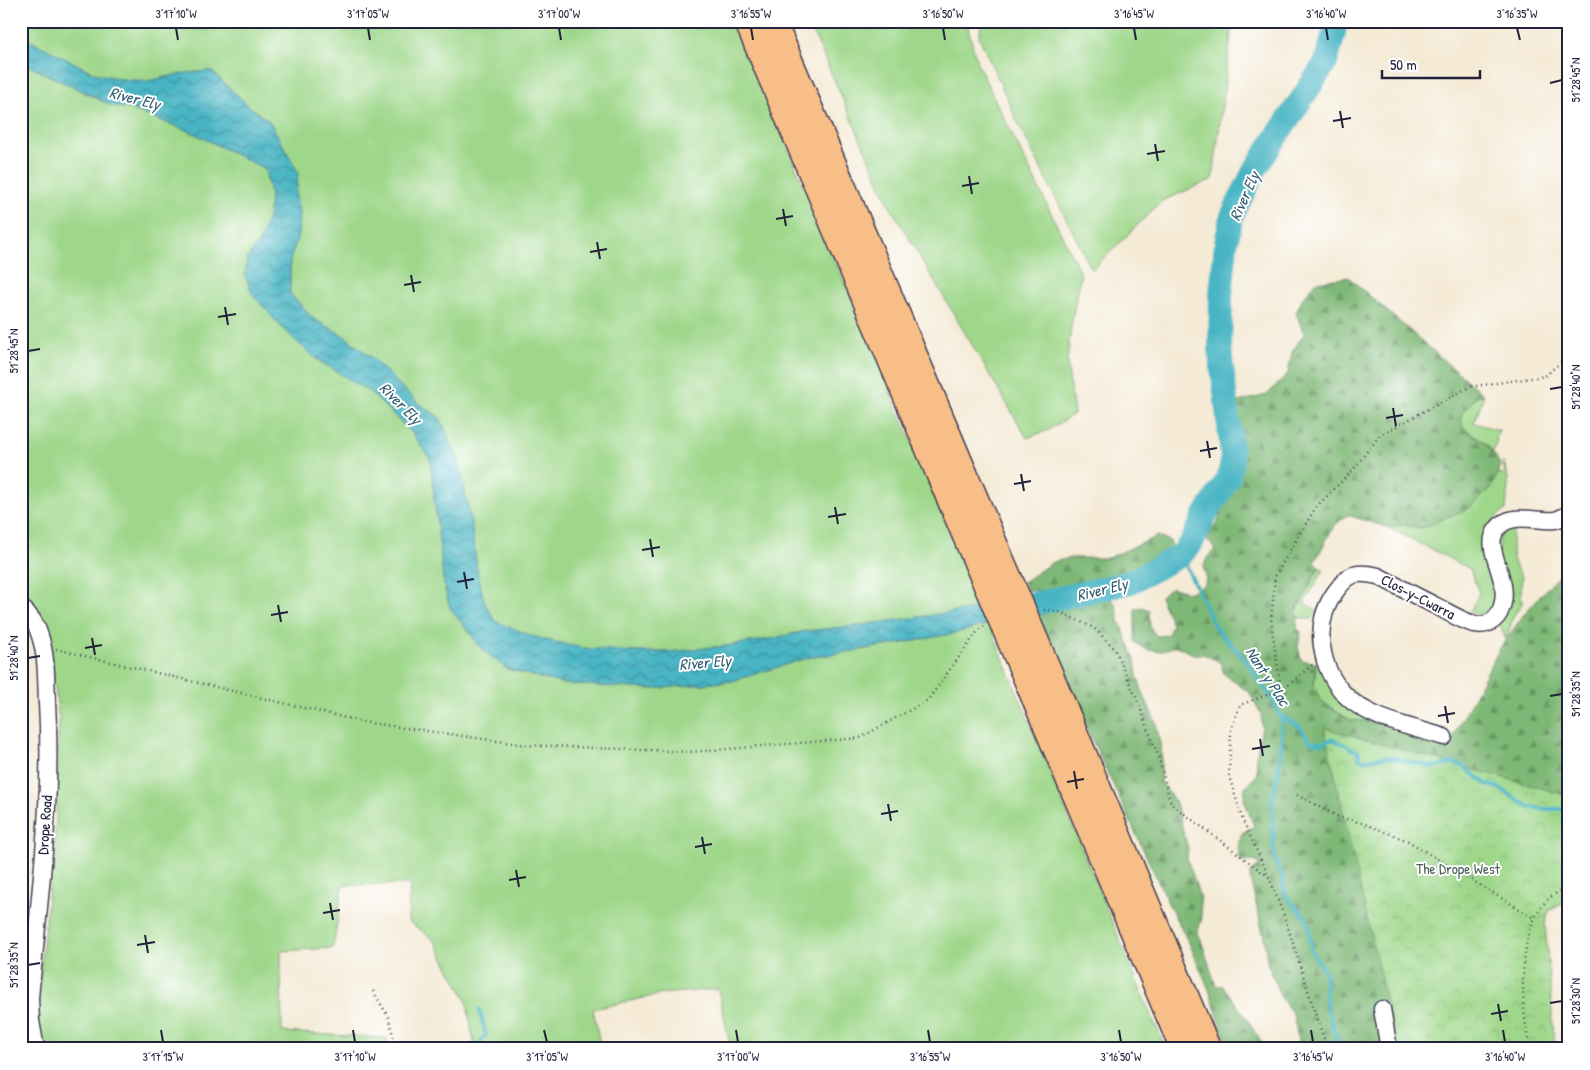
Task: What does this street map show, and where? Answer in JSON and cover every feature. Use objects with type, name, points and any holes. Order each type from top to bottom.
[{"type":"highway","points":[[747,21],[953,477],[1045,692],[1208,1049]]},
{"type":"highway","points":[[773,21],[953,477]]},
{"type":"highway","points":[[1045,692],[1183,1049]]},
{"type":"street","name":"Clos-y-Cwarra","points":[[1444,737],[1374,714],[1359,706],[1335,682],[1324,654],[1321,639],[1321,625],[1324,613],[1333,595],[1345,579],[1358,573],[1369,574],[1378,576],[1460,619],[1476,624],[1492,622],[1497,617],[1503,602],[1503,580],[1491,543],[1495,530],[1506,521],[1517,519],[1555,520],[1569,514]]},
{"type":"street","name":"Drope Road","points":[[21,607],[36,627],[42,646],[45,662],[48,720],[48,795],[30,998],[31,1021],[36,1049]]},
{"type":"street","points":[[1382,1009],[1389,1049]]},
{"type":"path","points":[[1281,690],[1271,622],[1275,576],[1316,508],[1352,471],[1380,435],[1469,387],[1546,376],[1569,355]]},
{"type":"path","points":[[1042,610],[1060,612],[1094,628],[1115,649],[1138,702],[1158,756],[1171,804],[1269,877]]},
{"type":"path","points":[[42,646],[364,722],[526,746],[690,752],[860,738],[928,700],[980,628],[989,625]]},
{"type":"path","points":[[1312,665],[1285,688],[1240,705],[1231,730],[1229,776],[1243,821],[1269,877],[1286,921],[1328,1049]]},
{"type":"path","points":[[1298,795],[1339,817],[1365,824],[1408,841],[1534,918]]},
{"type":"path","points":[[1530,1049],[1522,1000],[1529,932],[1534,918],[1543,905],[1554,894],[1569,888]]},
{"type":"path","points":[[373,991],[389,1018],[396,1049]]},
{"type":"green space","points":[[21,21],[734,21],[982,608],[806,631],[726,646],[668,652],[635,652],[582,648],[534,637],[495,621],[485,604],[478,577],[471,523],[459,462],[440,418],[417,402],[346,337],[314,319],[290,294],[290,260],[298,236],[299,214],[296,196],[298,172],[270,122],[250,107],[211,71],[185,73],[147,81],[121,79],[94,73],[21,36]]},
{"type":"green space","points":[[808,21],[972,21],[968,28],[977,63],[1081,274],[1072,319],[1067,361],[1074,414],[1049,430],[1027,438],[890,206]]},
{"type":"green space","points":[[995,21],[1231,21],[1232,26],[1213,179],[1162,201],[1092,270],[1019,125],[979,37],[981,25]]},
{"type":"green space","points":[[21,62],[111,105],[131,109],[191,132],[265,169],[270,193],[269,214],[261,239],[247,259],[245,275],[253,295],[315,358],[370,392],[413,434],[430,459],[444,586],[450,608],[484,651],[507,669],[564,684],[653,689],[732,681],[807,658],[956,633],[989,624],[1166,1049],[731,1049],[718,989],[662,994],[593,1009],[601,1049],[475,1049],[466,999],[434,940],[408,921],[410,884],[343,885],[333,948],[281,951],[282,1032],[387,1038],[389,1049],[43,1049],[35,1019],[56,822],[59,719],[48,634],[31,608],[21,597]]},
{"type":"green space","points":[[1348,277],[1484,395],[1478,395],[1462,413],[1463,428],[1484,442],[1501,466],[1491,488],[1471,507],[1422,528],[1402,525],[1387,527],[1347,515],[1334,526],[1314,563],[1319,567],[1296,612],[1298,616],[1297,628],[1301,632],[1298,646],[1301,660],[1316,663],[1314,687],[1321,701],[1351,721],[1367,721],[1403,730],[1446,745],[1455,733],[1500,648],[1524,614],[1559,575],[1569,578],[1569,900],[1549,911],[1495,1049],[1300,1048],[1293,1014],[1281,998],[1267,962],[1264,937],[1250,879],[1250,871],[1260,865],[1254,861],[1241,862],[1238,847],[1242,833],[1254,826],[1244,800],[1245,787],[1257,775],[1256,756],[1262,727],[1261,714],[1250,693],[1224,674],[1220,662],[1203,654],[1193,654],[1176,646],[1162,651],[1147,650],[1135,642],[1135,609],[1142,607],[1149,610],[1150,627],[1156,636],[1168,635],[1172,624],[1160,597],[1171,588],[1188,593],[1205,585],[1206,575],[1203,567],[1207,558],[1216,548],[1206,539],[1218,521],[1226,496],[1236,483],[1238,474],[1234,473],[1229,404],[1267,395],[1288,373],[1292,352],[1304,334],[1296,313],[1302,299],[1316,282]]},
{"type":"green space","points":[[1478,395],[1484,395],[1474,423],[1499,430],[1493,452],[1484,442],[1463,427],[1462,413]]},
{"type":"green space","points":[[1503,462],[1508,479],[1506,510],[1488,528],[1483,547],[1483,553],[1494,587],[1494,601],[1490,611],[1478,614],[1470,612],[1479,593],[1470,569],[1387,527],[1402,525],[1422,528],[1442,519],[1491,488],[1499,471],[1500,474],[1505,473]]},
{"type":"green space","points":[[1513,526],[1512,552],[1515,564],[1522,576],[1522,603],[1514,615],[1505,639],[1500,624],[1499,541],[1502,533]]},
{"type":"green space","points":[[1158,536],[1170,541],[1173,549],[1168,558],[1120,573],[1111,579],[1048,594],[1038,590],[1028,591],[1023,582],[1053,562],[1070,558],[1108,558]]},
{"type":"green space","points":[[1319,567],[1324,570],[1304,603],[1320,612],[1312,619],[1298,618],[1296,612]]},
{"type":"green space","points":[[1086,595],[1110,597],[1116,605],[1119,620],[1135,659],[1142,691],[1156,723],[1162,754],[1160,780],[1176,803],[1188,849],[1187,858],[1199,894],[1202,918],[1197,934],[1200,937],[1216,986],[1223,986],[1248,1020],[1265,1049],[1228,1049],[1210,992],[1190,945],[1169,905],[1069,690],[1038,616],[1047,613],[1060,602]]},
{"type":"green space","points":[[1314,635],[1323,669],[1403,730],[1367,721],[1351,721],[1321,701],[1314,687],[1316,663],[1318,661]]},
{"type":"green space","name":"The Drope West","points":[[1324,728],[1569,796],[1569,900],[1549,911],[1545,923],[1555,1049],[1397,1049]]},
{"type":"water","points":[[21,36],[94,73],[121,79],[147,81],[185,73],[211,71],[250,107],[270,122],[298,172],[296,196],[299,214],[298,236],[290,260],[290,294],[314,319],[346,337],[372,358],[417,402],[440,418],[459,462],[471,523],[478,577],[485,604],[495,621],[534,637],[582,648],[635,652],[668,652],[726,646],[806,631],[982,608],[989,624],[956,633],[807,658],[732,681],[653,689],[564,684],[507,669],[484,651],[450,608],[444,586],[430,459],[413,434],[370,392],[315,358],[282,328],[253,295],[245,276],[247,259],[261,239],[269,214],[270,193],[265,169],[191,132],[131,109],[111,105],[21,62]]},
{"type":"waterway","name":"River Ely","points":[[1002,611],[1131,582],[1181,555],[1192,542],[1205,515],[1228,479],[1232,462],[1231,443],[1220,350],[1221,295],[1226,243],[1232,216],[1254,171],[1326,62],[1334,33],[1335,21]]},
{"type":"waterway","name":"Nant y Plac","points":[[1181,555],[1216,629],[1244,658],[1273,700],[1282,721],[1280,762],[1272,801],[1274,850],[1277,866],[1283,877],[1287,898],[1305,917],[1309,926],[1311,950],[1325,972],[1326,1004],[1340,1049]]},
{"type":"waterway","points":[[1280,716],[1299,726],[1310,741],[1321,744],[1331,739],[1359,753],[1359,757],[1362,760],[1385,757],[1433,767],[1453,763],[1463,766],[1486,784],[1499,788],[1529,807],[1561,809],[1569,812]]},
{"type":"waterway","points":[[476,1049],[486,1035],[479,1009]]}]
